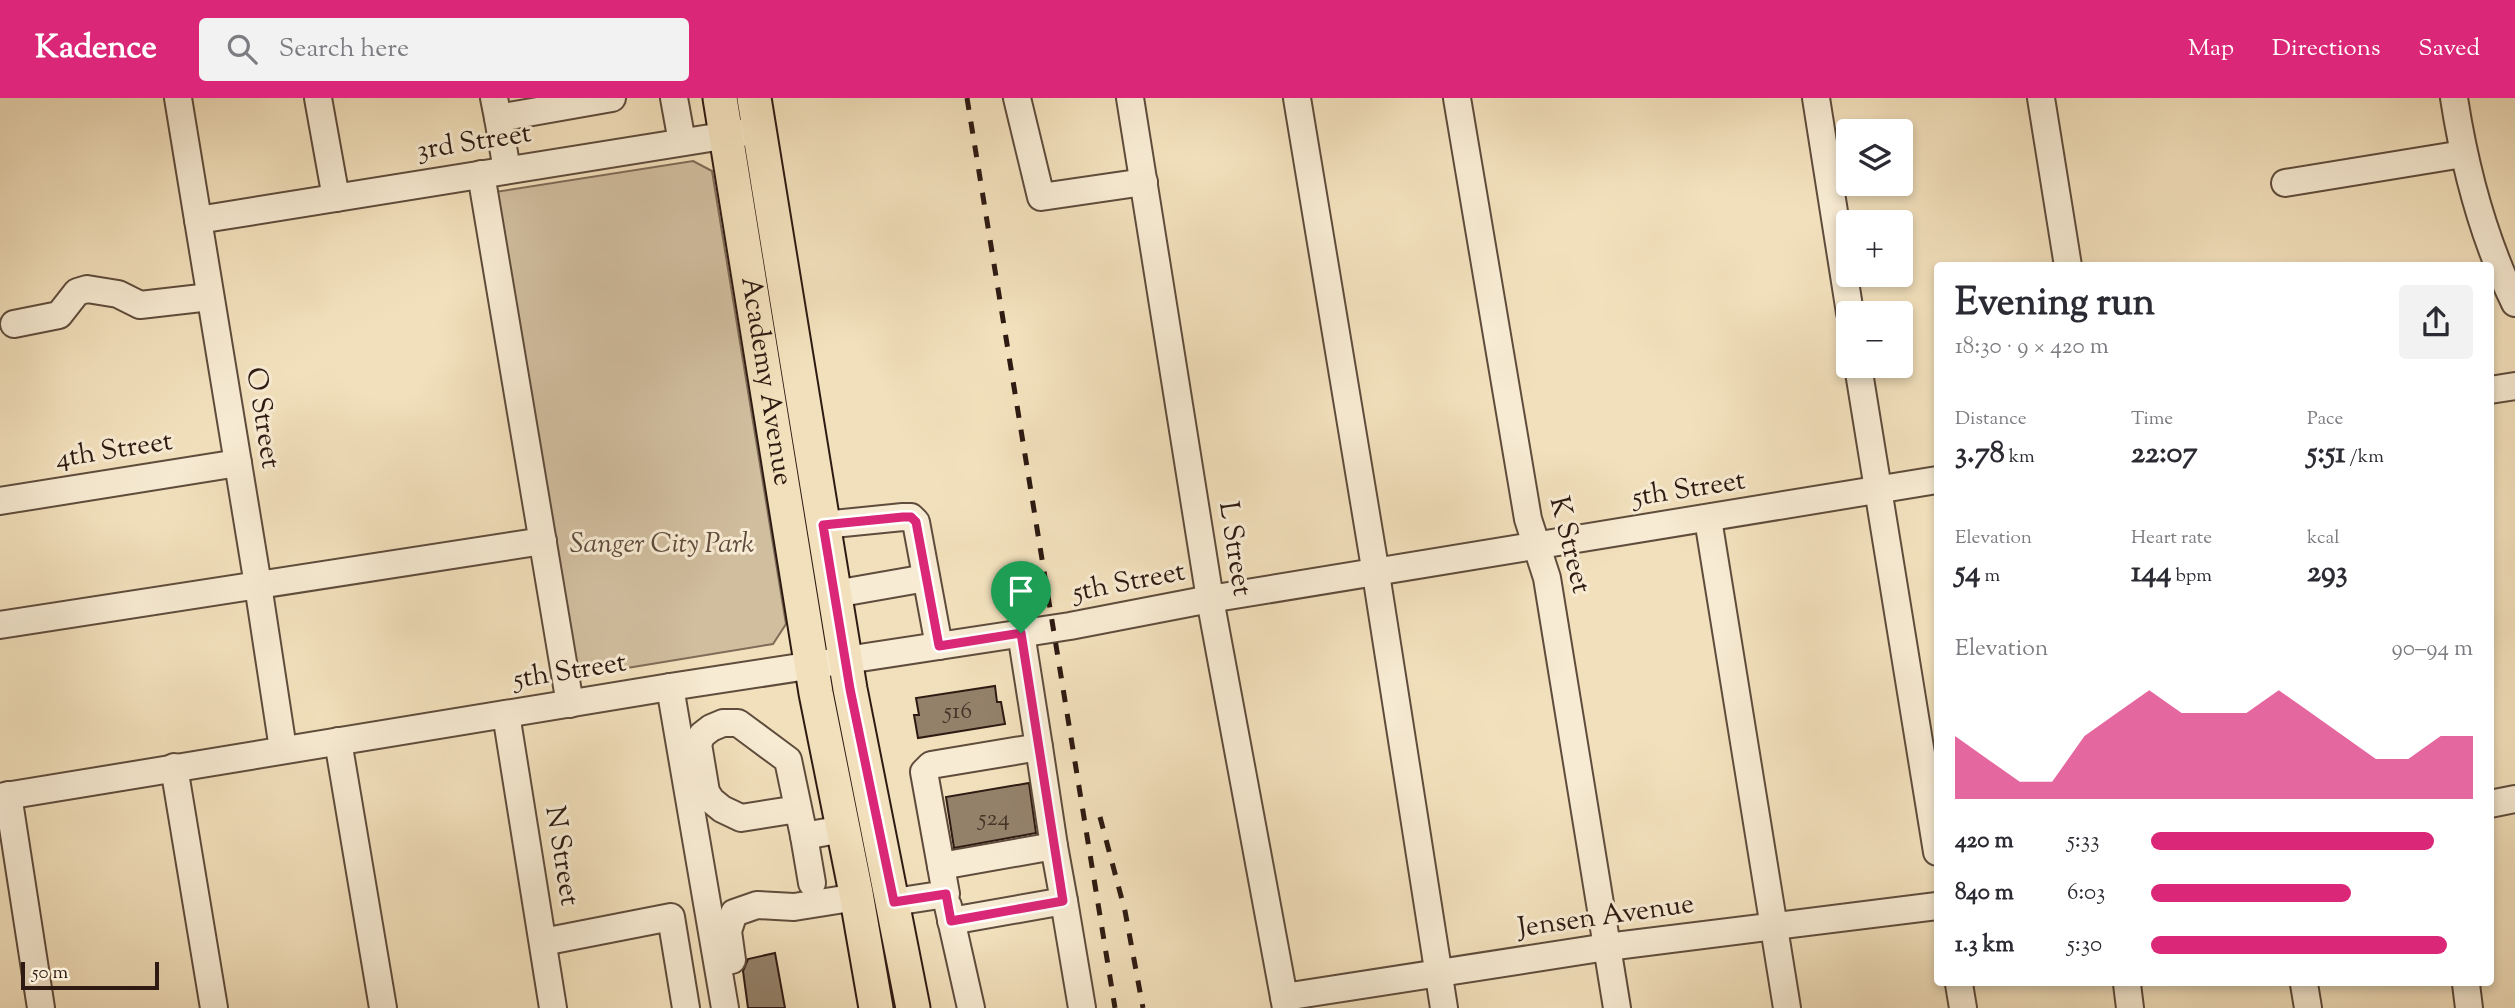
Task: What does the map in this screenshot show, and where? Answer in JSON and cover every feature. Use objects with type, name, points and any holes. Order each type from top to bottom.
[{"type":"main road","name":"Academy Avenue","points":[[720,98],[811,665],[876,1008]]},
{"type":"main road","name":"Academy Avenue","points":[[757,114],[846,660],[914,1008]]},
{"type":"main road","points":[[764,373],[787,407],[797,459],[802,466],[814,471]]},
{"type":"street","name":"O Street","points":[[178,98],[283,749]]},
{"type":"street","points":[[318,98],[337,198]]},
{"type":"street","points":[[570,704],[543,541],[494,172],[496,108],[612,98]]},
{"type":"street","points":[[674,98],[682,142]]},
{"type":"street","points":[[1017,98],[1041,197],[1144,182]]},
{"type":"street","name":"L Street","points":[[1130,98],[1210,599],[1285,1003]]},
{"type":"street","points":[[1297,98],[1444,1008]]},
{"type":"street","name":"K Street","points":[[1457,98],[1528,519],[1548,578],[1617,1008]]},
{"type":"street","points":[[1816,98],[1848,301]]},
{"type":"street","points":[[2041,98],[2067,262]]},
{"type":"street","points":[[2454,98],[2463,154],[2495,262],[2515,303]]},
{"type":"street","name":"3rd Street","points":[[198,220],[727,135],[757,114]]},
{"type":"street","points":[[2285,183],[2463,154]]},
{"type":"street","points":[[14,324],[59,315],[76,292],[87,289],[118,294],[139,305],[210,297]]},
{"type":"street","points":[[1860,378],[1934,834]]},
{"type":"street","points":[[2494,389],[2515,386]]},
{"type":"street","name":"4th Street","points":[[0,501],[237,463]]},
{"type":"street","name":"5th Street","points":[[4,796],[670,687],[1070,626],[1210,599],[1376,574],[1934,481]]},
{"type":"street","points":[[823,525],[911,517],[916,522],[939,646]]},
{"type":"street","points":[[1708,519],[1787,1008]]},
{"type":"street","points":[[0,625],[543,541]]},
{"type":"street","points":[[835,594],[926,578]]},
{"type":"street","points":[[1021,633],[1080,999]]},
{"type":"street","points":[[670,687],[725,1008]]},
{"type":"street","name":"N Street","points":[[506,714],[553,1008]]},
{"type":"street","points":[[798,809],[741,818],[722,809],[711,728],[723,723],[738,723],[788,760],[804,836],[812,883]]},
{"type":"street","points":[[338,741],[383,1008]]},
{"type":"street","points":[[971,1008],[951,921],[925,772],[931,765],[1040,747]]},
{"type":"street","points":[[174,768],[214,1008]]},
{"type":"street","points":[[4,796],[41,1008]]},
{"type":"street","points":[[2494,803],[2515,799]]},
{"type":"street","points":[[804,836],[843,829]]},
{"type":"street","points":[[942,866],[1054,846]]},
{"type":"street","points":[[894,902],[946,894]]},
{"type":"street","points":[[739,1008],[728,931],[734,913],[757,905],[794,907],[857,897]]},
{"type":"street","points":[[951,921],[1063,901]]},
{"type":"street","name":"Jensen Avenue","points":[[1285,1003],[1438,973],[1607,947],[1934,906]]},
{"type":"street","points":[[543,942],[671,917],[686,1008]]},
{"type":"street","points":[[1959,986],[1963,1008]]},
{"type":"street","points":[[2127,986],[2130,1008]]},
{"type":"street","points":[[2304,986],[2308,1008]]},
{"type":"street","points":[[2466,986],[2469,1008]]},
{"type":"green space","name":"Sanger City Park","points":[[693,161],[712,171],[786,624],[773,644],[572,677],[495,192]]},
{"type":"building","points":[[995,686],[997,702],[1001,702],[1005,724],[918,738],[914,715],[919,715],[916,698]]},
{"type":"building","points":[[1029,783],[1036,833],[954,848],[946,797]]},
{"type":"building","points":[[775,953],[785,1008],[748,1008],[743,971],[748,959]]},
{"type":"railway","points":[[967,98],[1115,1008]]},
{"type":"railway","points":[[1100,817],[1125,911],[1143,1008]]},
{"type":"route","points":[[903,517],[911,517],[916,522],[939,646],[1021,633],[1063,901],[951,921],[946,894],[894,902],[850,689],[823,525],[903,517]]}]
